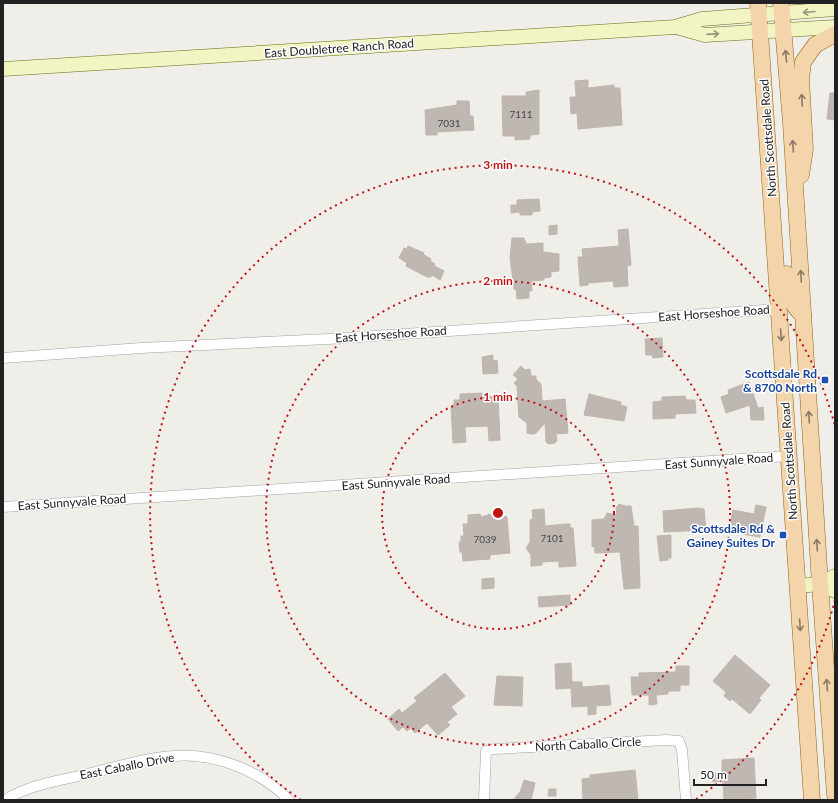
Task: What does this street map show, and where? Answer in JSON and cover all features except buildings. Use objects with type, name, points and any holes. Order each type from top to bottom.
[{"type":"main road","name":"North Scottsdale Road","points":[[782,8],[797,208],[820,584],[835,795]]},
{"type":"main road","name":"East Doubletree Ranch Road","points":[[3,69],[675,27],[702,19],[758,9],[835,9]]},
{"type":"main road","name":"North Scottsdale Road","points":[[758,9],[773,211],[788,456],[812,800]]},
{"type":"main road","name":"East Doubletree Ranch Road","points":[[675,27],[705,35],[835,27]]},
{"type":"main road","points":[[797,208],[804,154],[801,79],[803,62],[815,45],[835,34]]},
{"type":"main road","points":[[773,211],[785,256],[790,298],[795,308],[803,315]]},
{"type":"main road","points":[[797,586],[820,584],[835,576]]},
{"type":"main road","points":[[820,584],[835,591]]},
{"type":"street","name":"East Horseshoe Road","points":[[3,358],[141,348],[328,339],[779,309]]},
{"type":"street","name":"East Sunnyvale Road","points":[[3,507],[788,456]]},
{"type":"street","name":"North Caballo Circle","points":[[484,800],[486,751],[494,749],[667,740],[679,741],[682,750],[686,800]]},
{"type":"street","name":"East Caballo Drive","points":[[5,800],[27,790],[44,785],[118,766],[174,756],[210,758],[234,765],[266,781],[290,800]]},
{"type":"place","name":"Scottsdale Rd & 8700 North","points":[[825,380]]},
{"type":"place","name":"Scottsdale Rd & Gainey Suites Dr","points":[[783,535]]}]
